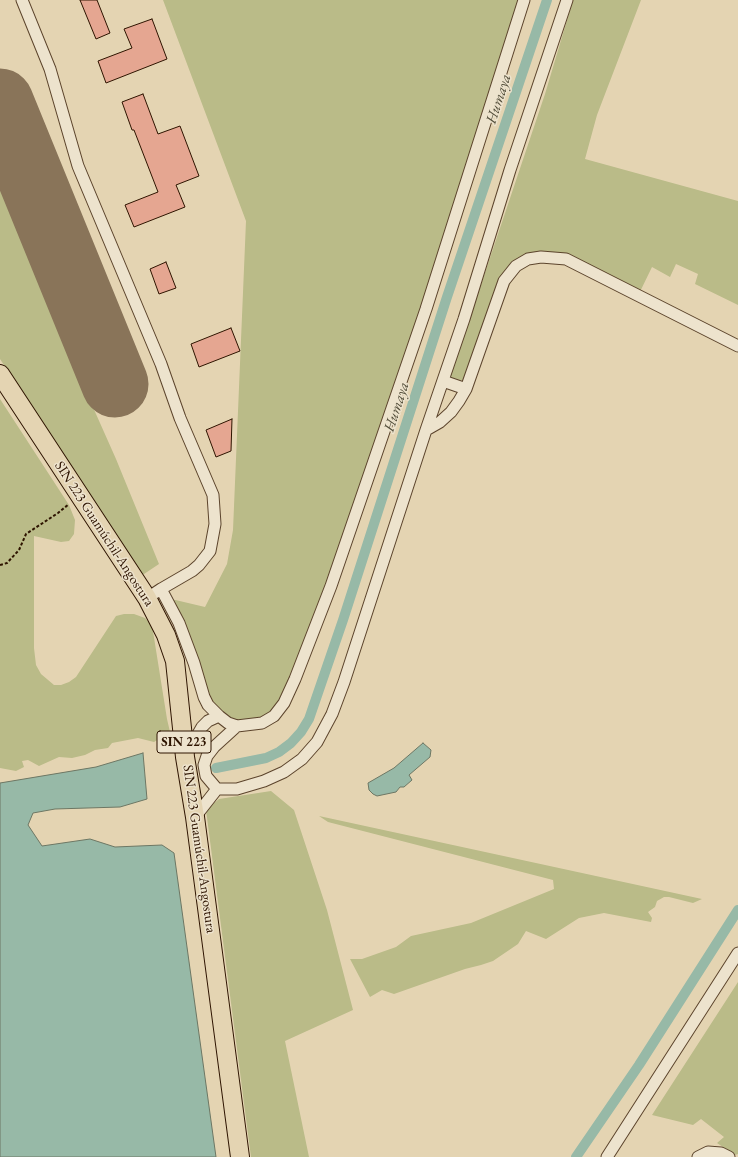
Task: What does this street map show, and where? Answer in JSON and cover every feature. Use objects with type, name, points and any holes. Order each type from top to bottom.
[{"type":"main road","name":"SIN 223 Guamúchil-Angostura","points":[[0,374],[79,496],[154,594],[175,661],[185,757],[195,817],[240,1157]]},
{"type":"street","points":[[22,0],[50,69],[78,166],[158,357],[180,418],[213,495],[215,524],[210,551],[192,571],[154,594],[179,623],[208,705],[228,723],[237,726],[262,723],[274,716],[280,711],[296,679],[331,586],[426,309],[524,0]]},
{"type":"street","points":[[237,726],[214,747],[207,756],[204,765],[206,776],[217,789],[236,789],[264,781],[284,772],[302,759],[317,742],[332,714],[344,682],[426,430],[464,319],[510,170],[567,0]]},
{"type":"street","points":[[426,430],[434,427],[451,412],[459,401],[466,389],[504,280],[516,266],[528,259],[541,257],[566,259],[738,346]]},
{"type":"street","points":[[443,381],[466,389]]},
{"type":"street","points":[[185,757],[202,727],[219,716]]},
{"type":"street","points":[[195,817],[217,789]]},
{"type":"street","points":[[607,1157],[738,953]]},
{"type":"street","points":[[698,1157],[708,1152],[721,1153],[729,1157]]},
{"type":"path","points":[[0,565],[7,562],[19,550],[26,534],[58,513],[79,496]]},
{"type":"green space","points":[[163,0],[523,0],[302,678],[280,712],[236,729],[207,708],[167,598],[205,607],[227,564],[233,530],[246,221]]},
{"type":"green space","points":[[573,0],[641,0],[597,115],[585,159],[738,201],[738,305],[695,284],[698,274],[676,264],[670,277],[652,267],[636,300],[569,263],[543,256],[520,263],[464,381],[450,377],[545,94]]},
{"type":"green space","points":[[0,133],[105,388],[88,396],[116,459],[159,564],[141,576],[0,359]]},
{"type":"green space","points":[[0,399],[69,505],[75,520],[74,534],[69,541],[61,542],[34,536],[34,648],[36,665],[41,674],[54,685],[61,685],[69,682],[76,677],[116,616],[134,614],[145,618],[152,625],[170,732],[154,742],[138,738],[112,743],[108,748],[95,750],[85,755],[72,758],[59,757],[39,766],[28,760],[22,761],[24,767],[16,771],[0,768]]},
{"type":"green space","points":[[271,791],[294,810],[327,910],[353,1010],[285,1041],[309,1157],[251,1157],[206,810],[219,799]]},
{"type":"green space","points":[[319,816],[702,899],[693,903],[664,897],[657,901],[655,907],[648,912],[652,918],[651,922],[604,913],[579,918],[546,939],[526,931],[518,944],[493,961],[465,969],[394,994],[382,990],[370,997],[350,959],[362,959],[396,947],[411,936],[471,923],[554,889],[553,880],[328,822]]},
{"type":"green space","points":[[738,982],[738,1154],[735,1155],[717,1143],[724,1137],[701,1119],[693,1125],[652,1115]]},
{"type":"shaded area","points":[[423,743],[431,750],[430,757],[409,775],[412,780],[404,787],[400,787],[396,792],[377,796],[369,790],[368,783],[394,768]]},
{"type":"shaded area","points":[[143,753],[147,799],[120,807],[55,809],[33,813],[28,825],[42,846],[90,839],[115,847],[162,845],[174,853],[216,1157],[0,1157],[0,783],[96,767]]},
{"type":"building","points":[[80,0],[97,0],[110,33],[96,39]]},
{"type":"building","points":[[152,19],[167,59],[106,83],[98,61],[132,48],[124,29]]},
{"type":"building","points":[[143,94],[158,134],[180,126],[199,176],[176,185],[185,207],[134,227],[125,205],[158,192],[122,102]]},
{"type":"building","points":[[166,262],[176,288],[159,294],[150,269]]},
{"type":"building","points":[[231,328],[240,351],[199,367],[191,344]]},
{"type":"building","points":[[232,419],[231,451],[216,457],[206,430]]},
{"type":"waterway","name":"Humaya","points":[[216,768],[266,758],[279,752],[291,743],[301,732],[309,719],[343,620],[447,297],[547,0]]},
{"type":"waterway","points":[[576,1157],[639,1065],[738,910]]},
{"type":"runway","points":[[0,102],[115,384]]}]
